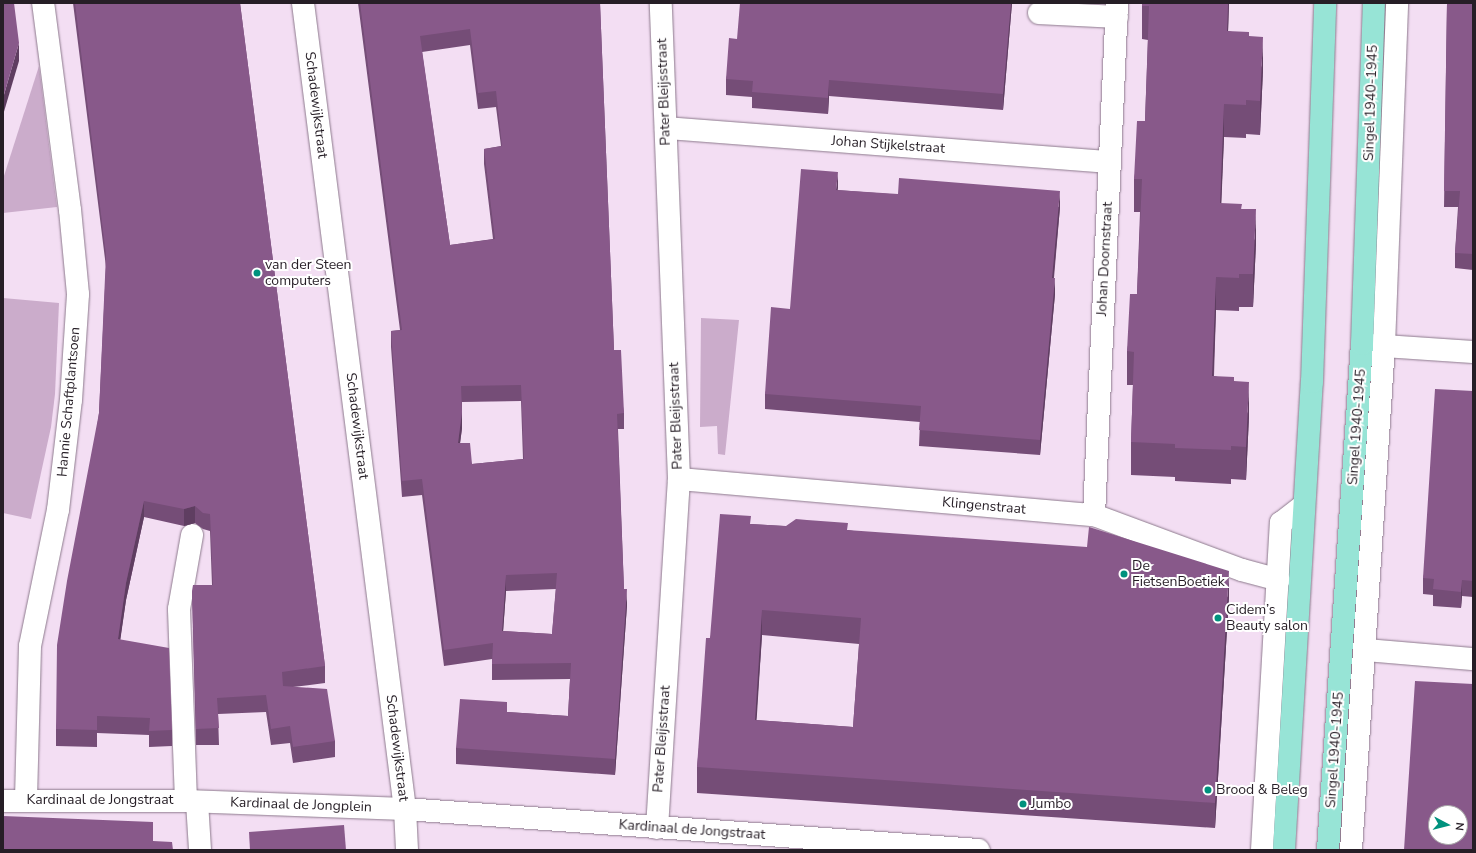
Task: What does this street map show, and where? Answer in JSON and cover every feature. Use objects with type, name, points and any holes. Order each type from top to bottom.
[{"type":"main road","points":[[1284,850],[1312,382],[1325,3]]},
{"type":"main road","name":"Singel 1940-1945","points":[[1328,850],[1362,344],[1374,3]]},
{"type":"street","name":"Hannie Schaftplantsoen","points":[[26,799],[30,646],[58,510],[71,400],[78,294],[70,210],[43,3]]},
{"type":"street","name":"Schadewijkstraat","points":[[303,3],[405,809],[407,850]]},
{"type":"street","name":"Pater Bleijsstraat","points":[[657,828],[679,479],[661,3]]},
{"type":"street","name":"Singel 1940-1945","points":[[1351,850],[1384,346],[1397,3]]},
{"type":"street","points":[[1039,12],[1117,10]]},
{"type":"street","name":"Johan Doornstraat","points":[[1094,515],[1117,10]]},
{"type":"street","name":"Johan Stijkelstraat","points":[[666,128],[1109,162]]},
{"type":"street","points":[[1362,344],[1473,352]]},
{"type":"street","name":"Klingenstraat","points":[[679,479],[1094,515],[1242,570],[1279,580]]},
{"type":"street","points":[[1262,850],[1282,523],[1304,505]]},
{"type":"street","points":[[192,536],[179,609],[192,801],[200,850]]},
{"type":"street","points":[[1365,650],[1473,659]]},
{"type":"street","name":"Kardinaal de Jongstraat","points":[[3,801],[26,799],[192,801]]},
{"type":"street","name":"Kardinaal de Jongplein","points":[[192,801],[405,809]]},
{"type":"street","name":"Kardinaal de Jongstraat","points":[[405,809],[657,828],[827,844],[979,850]]},
{"type":"shaded area","points":[[39,66],[57,207],[3,213],[3,179]]},
{"type":"shaded area","points":[[3,298],[59,303],[55,394],[51,427],[31,519],[3,513]]},
{"type":"shaded area","points":[[701,318],[739,320],[725,455],[718,454],[717,426],[700,427]]},
{"type":"building","points":[[3,3],[14,3],[19,43],[3,98]]},
{"type":"building","points":[[75,3],[240,3],[325,666],[282,672],[283,686],[327,689],[335,741],[293,747],[290,726],[271,729],[266,695],[217,698],[219,728],[196,729],[192,591],[193,585],[213,585],[210,514],[203,513],[195,506],[184,509],[144,501],[126,583],[118,639],[169,648],[172,730],[149,731],[150,718],[97,716],[97,730],[56,729],[57,645],[67,581],[99,413],[106,255]]},
{"type":"building","points":[[360,3],[600,3],[614,350],[621,350],[624,413],[617,414],[624,589],[627,589],[615,759],[456,748],[460,699],[507,702],[507,712],[568,716],[571,663],[492,664],[493,643],[444,650],[422,479],[402,481],[391,331],[402,330]],"holes":[[[470,29],[478,93],[496,91],[502,146],[484,149],[495,239],[450,245],[420,36]],[[521,385],[524,459],[472,464],[470,443],[458,443],[462,412],[461,386]],[[557,573],[552,634],[502,631],[506,575]]]},
{"type":"building","points":[[740,3],[1011,3],[1003,94],[829,80],[828,98],[752,92],[753,81],[726,79],[729,38],[737,39]]},
{"type":"building","points":[[1142,3],[1228,3],[1227,31],[1249,32],[1249,36],[1263,37],[1260,101],[1246,100],[1246,105],[1224,104],[1220,203],[1242,204],[1241,209],[1256,209],[1253,274],[1239,274],[1239,278],[1216,277],[1212,376],[1234,377],[1234,381],[1249,382],[1246,447],[1231,446],[1231,450],[1175,448],[1175,444],[1131,442],[1134,352],[1127,351],[1130,294],[1137,294],[1142,179],[1134,179],[1137,121],[1145,121],[1149,6],[1142,6]]},
{"type":"building","points":[[1447,3],[1473,3],[1473,254],[1455,253],[1460,191],[1444,191]]},
{"type":"building","points":[[801,169],[838,172],[836,190],[898,194],[899,178],[1060,191],[1052,278],[1055,278],[1040,440],[919,430],[921,406],[765,394],[771,307],[790,309]]},
{"type":"building","points":[[1435,389],[1473,391],[1473,581],[1462,580],[1461,592],[1433,589],[1434,579],[1423,578]]},
{"type":"building","points":[[720,514],[751,516],[750,524],[786,526],[796,519],[848,523],[847,530],[1087,547],[1089,527],[1229,571],[1215,803],[697,767],[706,638],[710,638]],"holes":[[[762,610],[861,618],[853,727],[755,720]]]},
{"type":"building","points":[[1415,681],[1473,684],[1473,850],[1404,850]]},
{"type":"building","points":[[3,816],[153,822],[153,841],[172,842],[173,850],[3,850]]},
{"type":"building","points":[[344,825],[346,850],[250,850],[249,832]]},
{"type":"place","name":"van der Steen computers","points":[[257,273]]},
{"type":"place","name":"De FietsenBoetiek","points":[[1124,574]]},
{"type":"place","name":"Cidem’s Beauty salon","points":[[1218,618]]},
{"type":"place","name":"Brood & Beleg","points":[[1208,790]]},
{"type":"place","name":"Jumbo","points":[[1023,804]]}]
